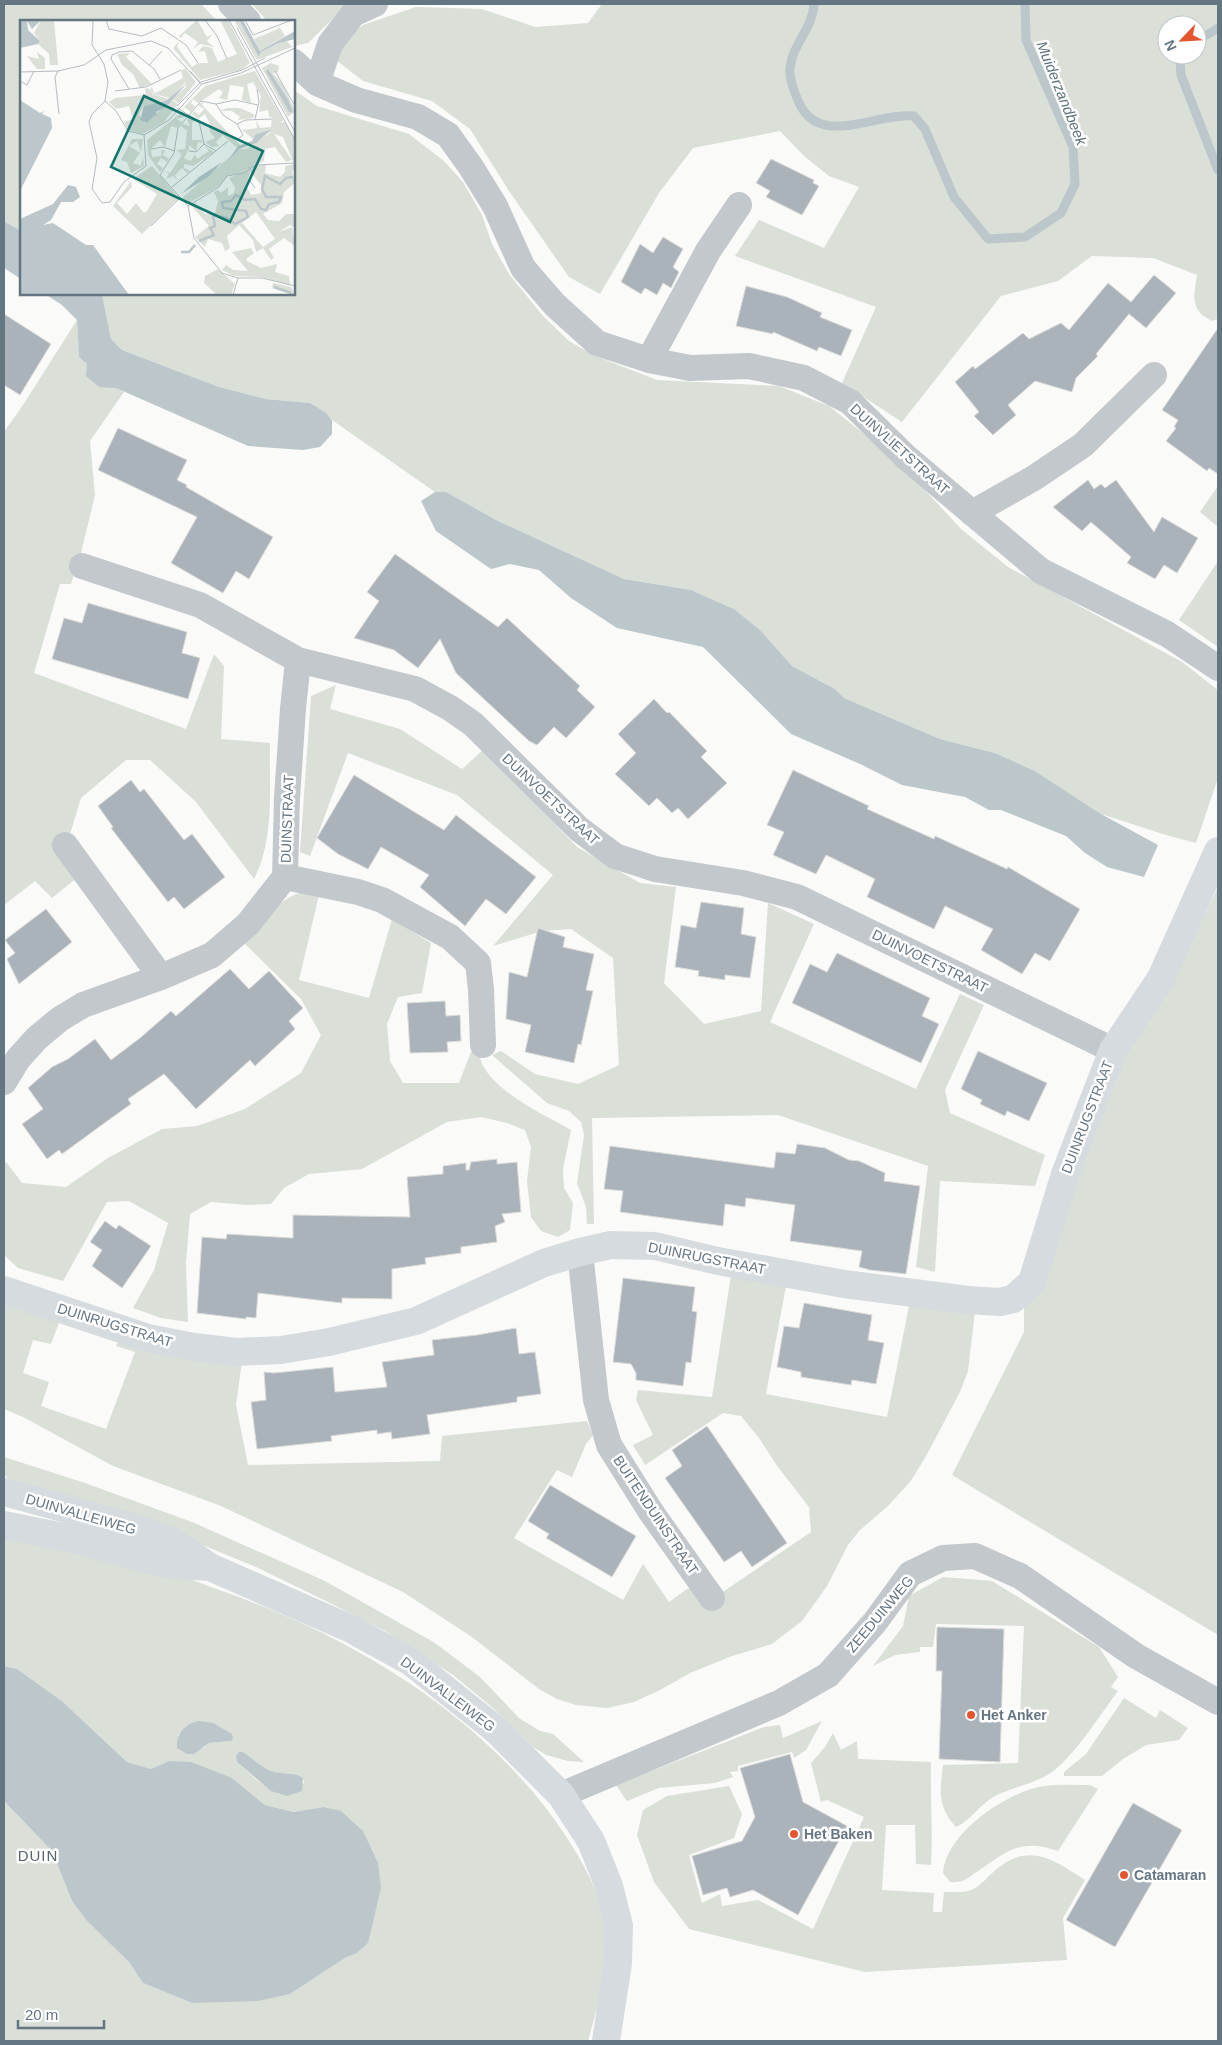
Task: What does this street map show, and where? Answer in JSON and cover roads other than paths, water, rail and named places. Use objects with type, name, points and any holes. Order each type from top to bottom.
[{"type":"street","points":[[231,4],[247,20]]},
{"type":"street","points":[[317,83],[330,44],[335,37],[353,14],[375,4]]},
{"type":"street","name":"DUINVLIETSTRAAT","points":[[295,63],[317,83],[356,100],[418,116],[448,135],[471,167],[495,206],[523,268],[555,305],[597,344],[649,360],[690,368],[749,366],[804,378],[850,402],[906,457],[1041,571],[1167,634],[1218,668]]},
{"type":"street","points":[[649,360],[708,251],[739,205]]},
{"type":"street","points":[[972,513],[1034,478],[1083,445],[1154,375]]},
{"type":"street","name":"DUINVOETSTRAAT","points":[[82,566],[200,606],[298,660],[415,689],[450,708],[472,724],[579,828],[615,856],[655,869],[743,883],[797,897],[1113,1050]]},
{"type":"street","name":"DUINSTRAAT","points":[[4,1082],[18,1060],[37,1038],[60,1019],[83,1005],[161,977],[212,954],[248,924],[285,877],[287,798],[298,660]]},
{"type":"street","points":[[65,845],[161,977]]},
{"type":"street","name":"DUINRUGSTRAAT","points":[[4,1290],[148,1338],[194,1347],[236,1352],[281,1350],[329,1342],[416,1322],[544,1263],[611,1245],[655,1246],[718,1261],[844,1284],[968,1300],[1000,1302],[1013,1299],[1032,1282],[1065,1174],[1113,1050],[1161,978],[1217,859]]},
{"type":"street","points":[[285,877],[358,892],[382,900],[450,936],[478,963],[483,1045]]},
{"type":"street","name":"BUITENDUINSTRAAT","points":[[580,1252],[596,1400],[609,1445],[651,1512],[712,1598]]},
{"type":"street","name":"DUINVALLEIWEG","points":[[4,1492],[122,1524],[172,1541],[210,1567],[351,1629],[411,1662],[495,1729],[561,1794],[590,1842],[609,1886],[619,1926],[618,1963],[606,2041]]},
{"type":"street","name":"DUINVALLEIWEG","points":[[4,1525],[78,1540],[164,1564],[210,1567]]},
{"type":"street","name":"ZEEDUINWEG","points":[[561,1794],[779,1703],[828,1675],[875,1622],[910,1574],[943,1558],[975,1556],[1020,1576],[1136,1656],[1218,1702]]},
{"type":"waterway","name":"Muiderzandbeek","points":[[814,4],[813,13],[794,52],[790,68],[793,87],[806,114],[818,123],[832,126],[899,116],[914,116],[925,129],[954,197],[988,239],[1025,237],[1061,213],[1075,184],[1073,147],[1026,40],[1025,4]]},
{"type":"waterway","name":"Muiderzandbeek","points":[[1207,35],[1218,28]]},
{"type":"waterway","name":"Muiderzandbeek","points":[[1180,65],[1181,75],[1218,170]]},
{"type":"place","name":"Het Anker","points":[[971,1715]]},
{"type":"place","name":"Het Baken","points":[[794,1834]]},
{"type":"place","name":"Catamaran","points":[[1124,1875]]},
{"type":"district","name":"DUIN","points":[[38,1855]]}]
